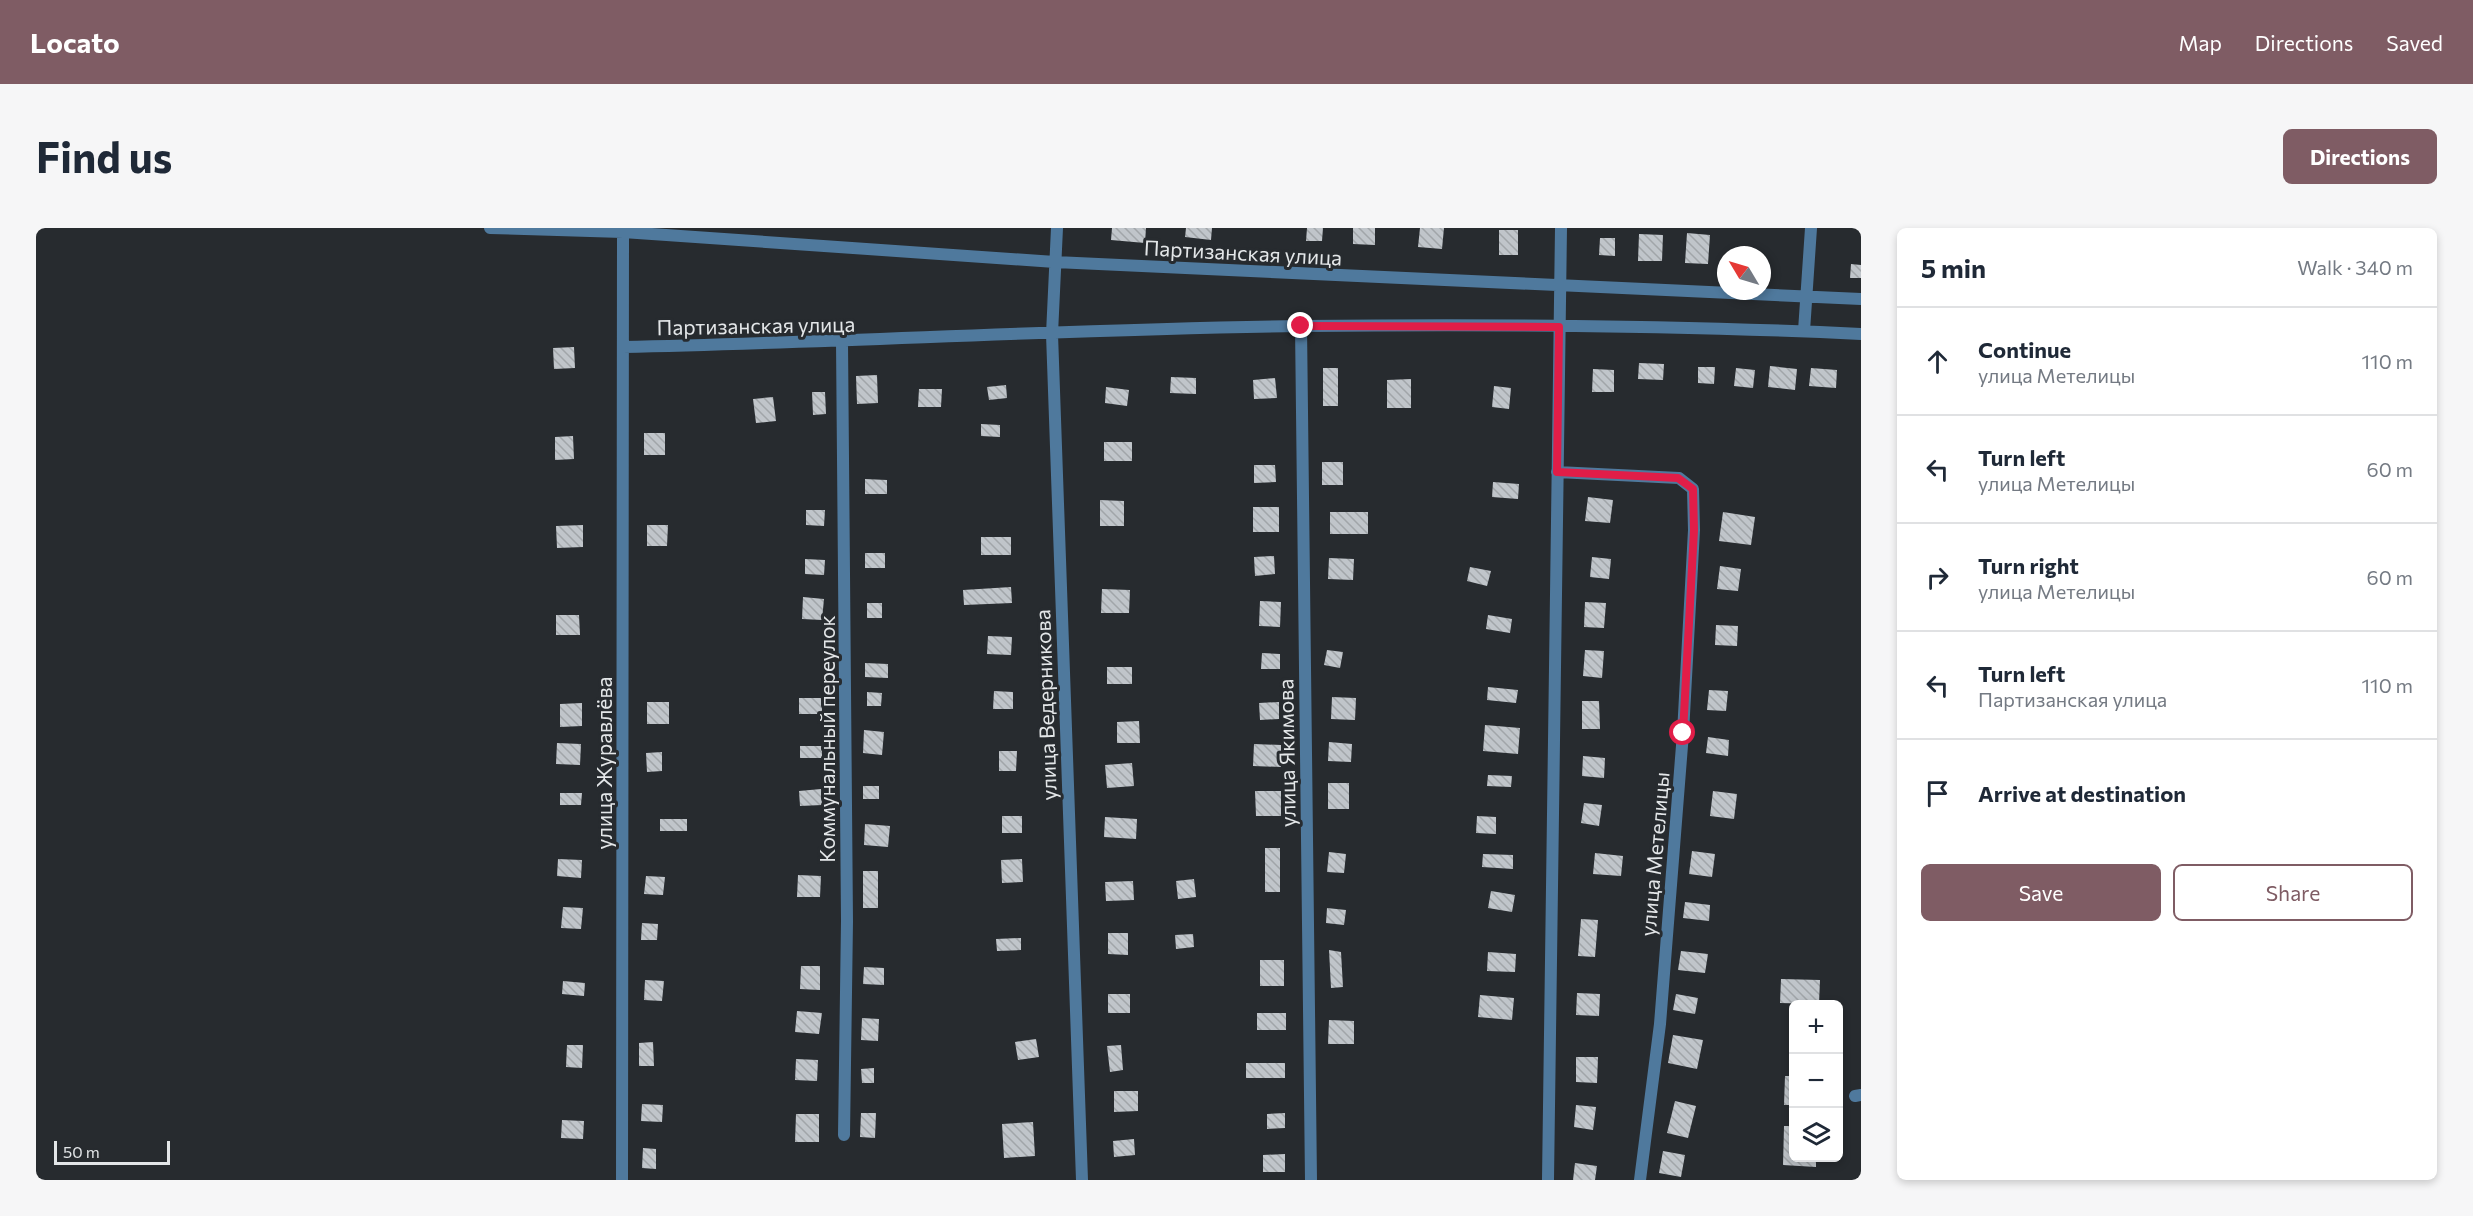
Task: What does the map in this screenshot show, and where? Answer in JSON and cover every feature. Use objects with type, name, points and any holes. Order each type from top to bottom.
[{"type":"street","name":"Партизанская улица","points":[[490,228],[623,232],[1055,262],[1559,287],[1861,299]]},
{"type":"street","name":"улица Ведерникова","points":[[1057,228],[1052,334],[1082,1180]]},
{"type":"street","points":[[1548,1180],[1561,228]]},
{"type":"street","points":[[1804,331],[1810,228]]},
{"type":"street","name":"улица Журавлёва","points":[[622,1180],[623,232]]},
{"type":"street","name":"Партизанская улица","points":[[623,347],[1301,326],[1559,327],[1861,334]]},
{"type":"street","name":"улица Якимова","points":[[1301,326],[1311,1180]]},
{"type":"street","name":"Коммунальный переулок","points":[[842,342],[847,921],[844,1135]]},
{"type":"street","name":"улица Метелицы","points":[[1557,472],[1678,478],[1693,489],[1694,530],[1683,733],[1660,1024],[1641,1180]]},
{"type":"building","points":[[1112,228],[1146,228],[1145,243],[1111,240]]},
{"type":"building","points":[[1186,228],[1212,228],[1211,240],[1185,237]]},
{"type":"building","points":[[1307,228],[1323,228],[1322,241],[1306,241]]},
{"type":"building","points":[[1353,228],[1375,228],[1375,245],[1353,244]]},
{"type":"building","points":[[1420,228],[1444,228],[1442,249],[1418,247]]},
{"type":"building","points":[[1499,230],[1518,230],[1518,255],[1499,255]]},
{"type":"building","points":[[1687,233],[1710,235],[1708,264],[1685,263]]},
{"type":"building","points":[[1639,234],[1663,235],[1662,261],[1638,261]]},
{"type":"building","points":[[1600,238],[1615,238],[1615,256],[1599,255]]},
{"type":"building","points":[[1851,264],[1861,265],[1861,278],[1850,278]]},
{"type":"building","points":[[574,347],[575,368],[554,369],[553,348]]},
{"type":"building","points":[[1639,363],[1664,364],[1663,380],[1638,379]]},
{"type":"building","points":[[1770,366],[1797,369],[1795,390],[1768,387]]},
{"type":"building","points":[[1698,367],[1715,367],[1714,384],[1698,383]]},
{"type":"building","points":[[1323,368],[1338,368],[1338,406],[1323,406]]},
{"type":"building","points":[[1736,368],[1755,370],[1753,388],[1734,386]]},
{"type":"building","points":[[1811,368],[1837,370],[1836,388],[1809,386]]},
{"type":"building","points":[[1593,369],[1614,370],[1614,392],[1592,392]]},
{"type":"building","points":[[877,375],[878,403],[857,404],[856,376]]},
{"type":"building","points":[[1171,377],[1196,378],[1196,394],[1170,393]]},
{"type":"building","points":[[1275,378],[1277,398],[1254,399],[1253,380]]},
{"type":"building","points":[[1411,379],[1411,408],[1387,408],[1387,380]]},
{"type":"building","points":[[1006,385],[1007,398],[989,400],[987,387]]},
{"type":"building","points":[[1494,386],[1511,388],[1509,409],[1492,407]]},
{"type":"building","points":[[1106,387],[1129,390],[1127,406],[1105,403]]},
{"type":"building","points":[[919,389],[942,389],[941,407],[918,407]]},
{"type":"building","points":[[812,392],[825,392],[826,414],[813,415]]},
{"type":"building","points":[[773,397],[776,421],[756,423],[753,399]]},
{"type":"building","points":[[981,424],[1000,425],[1000,437],[981,436]]},
{"type":"building","points":[[644,433],[665,433],[665,455],[644,455]]},
{"type":"building","points":[[573,436],[574,459],[555,460],[555,437]]},
{"type":"building","points":[[1104,442],[1132,442],[1132,461],[1104,461]]},
{"type":"building","points":[[1322,462],[1343,462],[1343,485],[1322,485]]},
{"type":"building","points":[[1254,465],[1275,465],[1276,482],[1254,483]]},
{"type":"building","points":[[865,479],[887,480],[887,494],[865,494]]},
{"type":"building","points":[[1493,482],[1519,484],[1518,499],[1492,497]]},
{"type":"building","points":[[1588,497],[1613,500],[1610,523],[1585,521]]},
{"type":"building","points":[[1100,500],[1124,501],[1124,526],[1100,526]]},
{"type":"building","points":[[1253,507],[1279,507],[1279,532],[1253,532]]},
{"type":"building","points":[[806,510],[825,510],[824,526],[806,525]]},
{"type":"building","points":[[1330,512],[1368,512],[1368,534],[1330,534]]},
{"type":"building","points":[[1723,512],[1755,517],[1751,545],[1719,541]]},
{"type":"building","points":[[583,525],[583,547],[557,548],[556,526]]},
{"type":"building","points":[[647,525],[668,525],[667,546],[647,546]]},
{"type":"building","points":[[981,537],[1011,537],[1011,555],[981,555]]},
{"type":"building","points":[[865,553],[885,553],[885,568],[865,568]]},
{"type":"building","points":[[1274,556],[1275,574],[1255,576],[1254,557]]},
{"type":"building","points":[[1592,557],[1611,559],[1609,579],[1590,577]]},
{"type":"building","points":[[1329,558],[1354,559],[1353,580],[1328,579]]},
{"type":"building","points":[[805,559],[825,560],[824,575],[805,574]]},
{"type":"building","points":[[1720,566],[1741,569],[1738,591],[1717,589]]},
{"type":"building","points":[[1470,567],[1491,571],[1487,586],[1467,581]]},
{"type":"building","points":[[1011,587],[1012,603],[964,605],[963,590]]},
{"type":"building","points":[[1102,589],[1130,590],[1129,613],[1101,613]]},
{"type":"building","points":[[803,597],[824,599],[822,620],[802,619]]},
{"type":"building","points":[[1260,601],[1281,602],[1280,627],[1259,626]]},
{"type":"building","points":[[1585,602],[1606,603],[1604,628],[1584,627]]},
{"type":"building","points":[[867,603],[882,603],[882,618],[867,618]]},
{"type":"building","points":[[556,615],[579,615],[580,635],[556,635]]},
{"type":"building","points":[[1488,615],[1512,619],[1510,633],[1486,629]]},
{"type":"building","points":[[1716,625],[1738,626],[1737,646],[1715,645]]},
{"type":"building","points":[[988,636],[1012,637],[1011,655],[987,654]]},
{"type":"building","points":[[1327,650],[1343,652],[1340,668],[1324,665]]},
{"type":"building","points":[[1585,650],[1604,651],[1602,678],[1583,676]]},
{"type":"building","points":[[1262,653],[1280,654],[1280,669],[1261,669]]},
{"type":"building","points":[[865,663],[888,664],[888,678],[865,677]]},
{"type":"building","points":[[1107,667],[1132,667],[1132,684],[1107,684]]},
{"type":"building","points":[[1488,687],[1518,690],[1516,703],[1487,700]]},
{"type":"building","points":[[1709,690],[1728,691],[1726,711],[1707,710]]},
{"type":"building","points":[[994,691],[1013,692],[1013,709],[993,709]]},
{"type":"building","points":[[867,692],[882,693],[881,706],[867,706]]},
{"type":"building","points":[[1332,697],[1356,698],[1355,720],[1331,719]]},
{"type":"building","points":[[799,698],[822,698],[822,714],[799,714]]},
{"type":"building","points":[[1582,701],[1599,701],[1600,729],[1582,729]]},
{"type":"building","points":[[647,702],[669,702],[669,724],[647,724]]},
{"type":"building","points":[[1279,702],[1279,719],[1260,720],[1259,703]]},
{"type":"building","points":[[582,703],[582,726],[560,727],[560,704]]},
{"type":"building","points":[[1139,721],[1140,743],[1117,743],[1117,722]]},
{"type":"building","points":[[1485,725],[1520,728],[1518,754],[1483,751]]},
{"type":"building","points":[[864,730],[884,732],[882,755],[863,753]]},
{"type":"building","points":[[1708,737],[1729,740],[1728,756],[1706,753]]},
{"type":"building","points":[[1329,742],[1352,744],[1351,762],[1328,761]]},
{"type":"building","points":[[557,743],[581,744],[580,765],[556,764]]},
{"type":"building","points":[[1254,744],[1281,745],[1281,767],[1253,766]]},
{"type":"building","points":[[800,746],[822,746],[822,758],[800,758]]},
{"type":"building","points":[[999,751],[1017,751],[1016,771],[999,771]]},
{"type":"building","points":[[662,752],[662,771],[647,772],[646,753]]},
{"type":"building","points":[[1583,756],[1605,758],[1604,778],[1582,776]]},
{"type":"building","points":[[1132,763],[1134,786],[1107,788],[1105,765]]},
{"type":"building","points":[[1488,775],[1512,776],[1511,787],[1487,786]]},
{"type":"building","points":[[1328,783],[1349,783],[1349,809],[1328,809]]},
{"type":"building","points":[[863,786],[879,786],[879,799],[863,799]]},
{"type":"building","points":[[821,789],[822,805],[800,806],[799,791]]},
{"type":"building","points":[[1255,791],[1281,791],[1281,816],[1256,816]]},
{"type":"building","points":[[1713,791],[1737,794],[1734,819],[1710,816]]},
{"type":"building","points":[[560,793],[582,793],[581,805],[560,805]]},
{"type":"building","points":[[1584,803],[1602,805],[1599,826],[1581,823]]},
{"type":"building","points":[[1002,816],[1022,816],[1022,833],[1002,833]]},
{"type":"building","points":[[1477,816],[1496,817],[1496,834],[1476,833]]},
{"type":"building","points":[[1105,817],[1137,819],[1136,839],[1104,837]]},
{"type":"building","points":[[660,819],[687,819],[687,831],[660,831]]},
{"type":"building","points":[[865,824],[890,826],[888,847],[864,845]]},
{"type":"building","points":[[1265,848],[1280,848],[1280,892],[1265,892]]},
{"type":"building","points":[[1692,851],[1715,854],[1712,877],[1689,874]]},
{"type":"building","points":[[1329,852],[1346,854],[1344,873],[1327,872]]},
{"type":"building","points":[[1595,853],[1623,856],[1621,876],[1593,874]]},
{"type":"building","points":[[1483,854],[1513,855],[1513,869],[1482,867]]},
{"type":"building","points":[[558,859],[582,860],[581,878],[557,876]]},
{"type":"building","points":[[1022,859],[1023,882],[1002,883],[1001,860]]},
{"type":"building","points":[[863,871],[878,871],[878,908],[863,908]]},
{"type":"building","points":[[798,875],[821,876],[820,897],[797,897]]},
{"type":"building","points":[[646,876],[665,877],[663,895],[644,894]]},
{"type":"building","points":[[1194,879],[1196,897],[1178,899],[1176,881]]},
{"type":"building","points":[[1133,881],[1134,900],[1106,901],[1105,882]]},
{"type":"building","points":[[1491,891],[1515,895],[1512,912],[1488,908]]},
{"type":"building","points":[[1685,902],[1710,905],[1709,921],[1683,918]]},
{"type":"building","points":[[563,907],[583,908],[581,929],[561,928]]},
{"type":"building","points":[[1327,908],[1346,910],[1344,925],[1326,923]]},
{"type":"building","points":[[1581,919],[1598,920],[1595,957],[1578,956]]},
{"type":"building","points":[[642,923],[658,924],[657,940],[641,940]]},
{"type":"building","points":[[1108,933],[1128,933],[1128,955],[1108,954]]},
{"type":"building","points":[[1193,934],[1194,947],[1176,949],[1175,935]]},
{"type":"building","points":[[1021,938],[1021,950],[997,951],[996,939]]},
{"type":"building","points":[[1329,950],[1341,952],[1343,987],[1331,988]]},
{"type":"building","points":[[1681,951],[1708,954],[1705,973],[1678,970]]},
{"type":"building","points":[[1488,952],[1516,954],[1515,972],[1487,971]]},
{"type":"building","points":[[1260,960],[1284,960],[1284,986],[1260,986]]},
{"type":"building","points":[[801,966],[820,966],[820,990],[800,989]]},
{"type":"building","points":[[864,967],[884,968],[884,985],[863,984]]},
{"type":"building","points":[[1781,979],[1820,980],[1819,1000],[1789,1000],[1789,1003],[1780,1003]]},
{"type":"building","points":[[645,980],[664,981],[662,1001],[644,1000]]},
{"type":"building","points":[[563,981],[585,983],[584,996],[562,994]]},
{"type":"building","points":[[1577,993],[1600,994],[1599,1016],[1576,1015]]},
{"type":"building","points":[[1108,994],[1130,994],[1130,1013],[1108,1013]]},
{"type":"building","points":[[1676,994],[1698,998],[1695,1014],[1673,1010]]},
{"type":"building","points":[[1480,995],[1514,998],[1512,1020],[1478,1017]]},
{"type":"building","points":[[797,1011],[822,1013],[819,1034],[795,1032]]},
{"type":"building","points":[[1257,1013],[1286,1013],[1286,1030],[1257,1030]]},
{"type":"building","points":[[862,1018],[879,1019],[878,1041],[861,1040]]},
{"type":"building","points":[[1329,1020],[1354,1021],[1354,1044],[1328,1044]]},
{"type":"building","points":[[1673,1035],[1703,1040],[1697,1069],[1668,1063]]},
{"type":"building","points":[[1036,1039],[1039,1057],[1018,1060],[1015,1042]]},
{"type":"building","points":[[653,1042],[654,1066],[639,1066],[639,1043]]},
{"type":"building","points":[[567,1045],[583,1045],[582,1068],[566,1067]]},
{"type":"building","points":[[1121,1045],[1123,1070],[1110,1072],[1107,1046]]},
{"type":"building","points":[[1576,1057],[1598,1057],[1597,1083],[1576,1082]]},
{"type":"building","points":[[796,1059],[818,1060],[817,1081],[795,1080]]},
{"type":"building","points":[[1246,1063],[1285,1063],[1285,1078],[1246,1078]]},
{"type":"building","points":[[874,1068],[874,1083],[862,1083],[861,1069]]},
{"type":"building","points":[[1785,1076],[1789,1076],[1789,1105],[1784,1105]]},
{"type":"building","points":[[1114,1091],[1138,1091],[1138,1111],[1114,1112]]},
{"type":"building","points":[[1675,1101],[1696,1106],[1688,1138],[1667,1133]]},
{"type":"building","points":[[642,1104],[663,1105],[662,1122],[641,1121]]},
{"type":"building","points":[[1576,1105],[1596,1107],[1593,1130],[1574,1127]]},
{"type":"building","points":[[861,1113],[876,1113],[875,1138],[860,1137]]},
{"type":"building","points":[[1285,1113],[1285,1128],[1267,1129],[1267,1114]]},
{"type":"building","points":[[796,1114],[819,1114],[819,1142],[795,1142]]},
{"type":"building","points":[[562,1120],[584,1121],[583,1139],[561,1138]]},
{"type":"building","points":[[1033,1122],[1035,1156],[1004,1158],[1002,1124]]},
{"type":"building","points":[[1784,1126],[1789,1126],[1789,1162],[1816,1162],[1816,1167],[1783,1165]]},
{"type":"building","points":[[1134,1139],[1135,1155],[1114,1157],[1113,1141]]},
{"type":"building","points":[[643,1148],[656,1149],[656,1169],[642,1168]]},
{"type":"building","points":[[1663,1151],[1685,1155],[1681,1177],[1659,1173]]},
{"type":"building","points":[[1285,1154],[1285,1172],[1263,1172],[1263,1155]]},
{"type":"building","points":[[1575,1163],[1597,1166],[1595,1180],[1573,1180]]},
{"type":"route","points":[[1301,326],[1559,327],[1557,472],[1678,478],[1693,489],[1694,530],[1683,733]]}]
